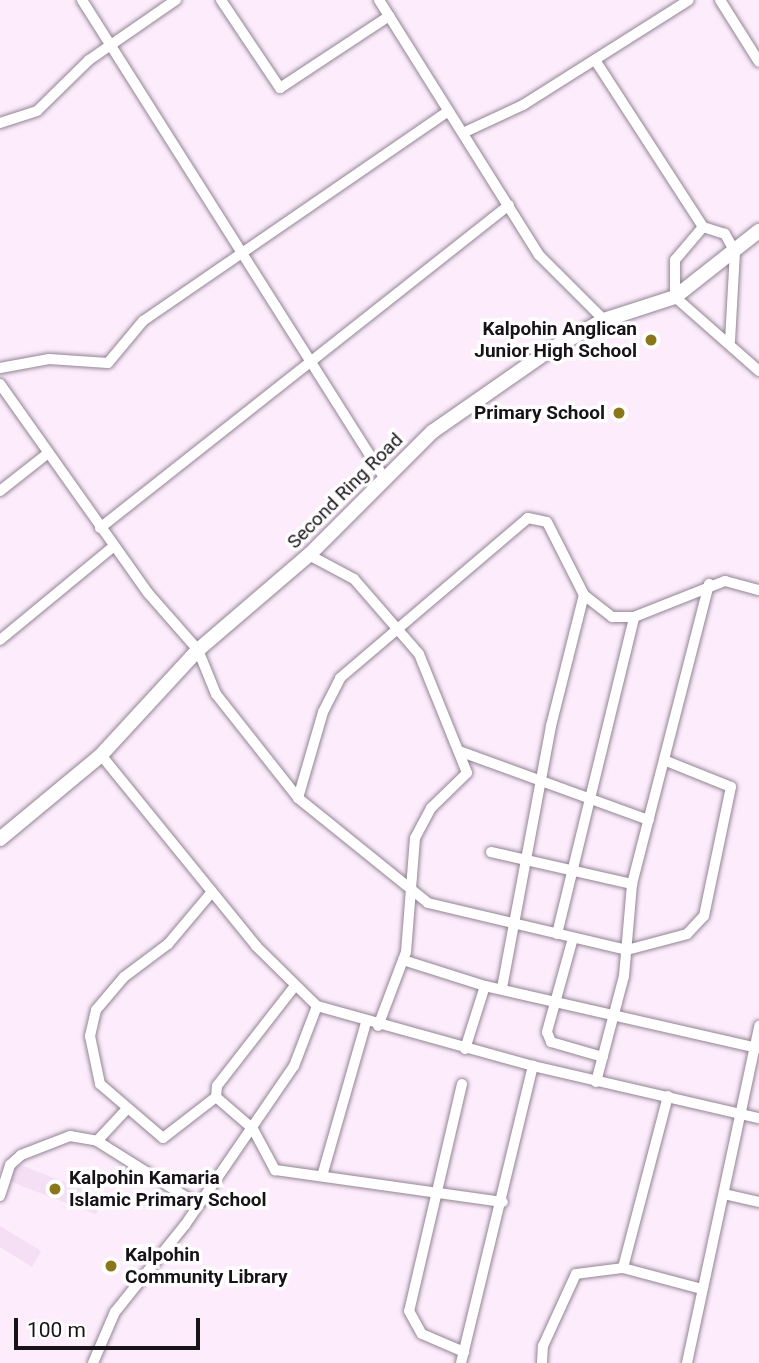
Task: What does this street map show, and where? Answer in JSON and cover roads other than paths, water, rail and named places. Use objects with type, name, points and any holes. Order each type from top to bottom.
[{"type":"street","points":[[82,0],[238,254],[383,476]]},
{"type":"street","points":[[0,123],[37,111],[108,46],[176,0]]},
{"type":"street","points":[[221,0],[280,88],[389,16]]},
{"type":"street","points":[[379,0],[448,111],[465,132],[539,255],[604,320]]},
{"type":"street","points":[[465,132],[595,60],[689,0]]},
{"type":"street","points":[[720,0],[759,62]]},
{"type":"street","points":[[595,60],[703,228],[725,234],[735,253],[730,341]]},
{"type":"street","points":[[0,369],[49,359],[108,363],[143,321],[448,111]]},
{"type":"street","points":[[100,528],[509,205]]},
{"type":"street","points":[[703,228],[675,260],[675,297],[730,341],[759,371]]},
{"type":"street","name":"Second Ring Road","points":[[0,839],[101,755],[198,650],[309,555],[383,476],[473,400],[604,320],[675,297],[735,253],[759,231]]},
{"type":"street","points":[[0,384],[100,528],[198,650],[216,694],[298,798],[414,894],[516,925],[627,950],[687,934],[704,916],[732,796],[724,781],[664,760]]},
{"type":"street","points":[[0,491],[47,454]]},
{"type":"street","points":[[298,798],[332,688],[397,628],[528,518],[547,523],[584,595],[602,613],[634,617],[709,584],[725,581],[759,590]]},
{"type":"street","points":[[0,640],[114,546]]},
{"type":"street","points":[[309,555],[354,579],[427,666],[427,681],[467,773],[431,808],[415,838],[414,894],[403,960],[378,1026]]},
{"type":"street","points":[[596,1082],[615,1013],[627,950],[632,884],[709,584]]},
{"type":"street","points":[[502,988],[541,784],[584,595]]},
{"type":"street","points":[[556,934],[587,799],[634,617]]},
{"type":"street","points":[[458,751],[541,784],[649,820]]},
{"type":"street","points":[[101,755],[211,893],[293,987],[317,1006],[366,1023],[465,1049],[596,1082],[759,1118]]},
{"type":"street","points":[[491,852],[632,884]]},
{"type":"street","points":[[211,893],[168,944],[124,977],[96,1010],[90,1035],[100,1084],[125,1111],[169,1138],[216,1097],[217,1086],[293,987]]},
{"type":"street","points":[[573,938],[547,1032],[551,1042],[603,1056]]},
{"type":"street","points":[[403,960],[485,986],[555,998],[757,1047]]},
{"type":"street","points":[[465,1049],[485,986]]},
{"type":"street","points":[[96,1362],[115,1312],[253,1129],[301,1055],[317,1006]]},
{"type":"street","points":[[322,1176],[366,1023]]},
{"type":"street","points":[[687,1363],[757,1047],[759,1026]]},
{"type":"street","points":[[462,1084],[409,1311],[422,1334],[463,1358],[503,1202],[533,1066]]},
{"type":"street","points":[[623,1268],[668,1096]]},
{"type":"street","points":[[216,1097],[253,1129],[275,1170],[503,1202]]},
{"type":"street","points":[[97,1140],[125,1111]]},
{"type":"street","points":[[0,1196],[10,1165],[21,1155],[70,1136],[97,1140],[196,1203]]},
{"type":"street","points":[[724,1194],[759,1202]]},
{"type":"street","points":[[542,1363],[543,1346],[576,1274],[623,1268],[702,1289]]},
{"type":"place","name":"Kalpohin Anglican Junior High School","points":[[651,340]]},
{"type":"place","name":"Primary School","points":[[619,413]]},
{"type":"place","name":"Kalpohin Kamaria Islamic Primary School","points":[[55,1189]]},
{"type":"place","name":"Kalpohin Community Library","points":[[111,1266]]}]
